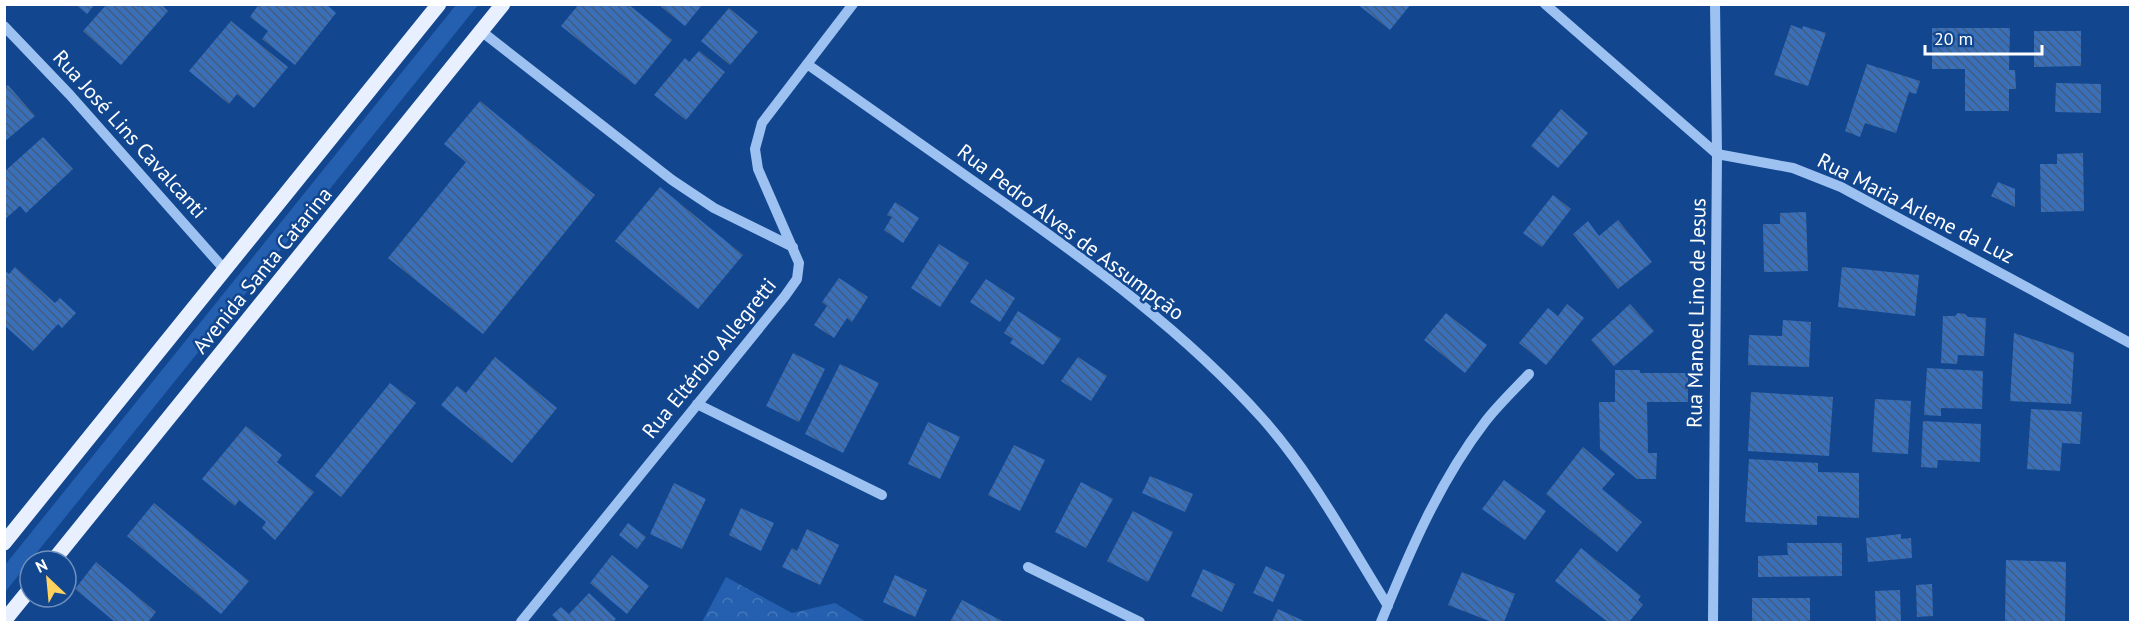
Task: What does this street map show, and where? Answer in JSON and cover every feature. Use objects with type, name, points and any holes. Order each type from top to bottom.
[{"type":"main road","name":"Avenida Santa Catarina","points":[[4,543],[439,4]]},
{"type":"main road","name":"Avenida Santa Catarina","points":[[63,549],[503,4]]},
{"type":"main road","points":[[4,621],[18,604]]},
{"type":"street","name":"Rua Eltérbio Allegretti","points":[[521,622],[797,279],[799,263],[794,247],[758,169],[755,149],[762,123],[853,4]]},
{"type":"street","points":[[1545,4],[1717,154]]},
{"type":"street","name":"Rua Manoel Lino de Jesus","points":[[1713,622],[1717,154],[1715,4]]},
{"type":"street","name":"Rua José Lins Cavalcanti","points":[[4,26],[70,95],[225,270]]},
{"type":"street","points":[[481,31],[672,180],[714,208],[794,247]]},
{"type":"street","name":"Rua Pedro Alves de Assumpção","points":[[807,64],[1048,234],[1130,296],[1199,356],[1262,418],[1314,485],[1388,606]]},
{"type":"street","name":"Rua Maria Arlene da Luz","points":[[1717,154],[1793,168],[1840,187],[2130,343]]},
{"type":"street","points":[[1381,622],[1430,509],[1457,462],[1486,420],[1529,374]]},
{"type":"street","points":[[697,404],[882,495]]},
{"type":"street","points":[[1028,567],[1140,622]]},
{"type":"green space","points":[[456,5],[478,5],[40,549],[18,549],[18,576],[5,592],[5,565]]},
{"type":"green space","points":[[726,577],[792,613],[835,603],[866,622],[702,622]]},
{"type":"building","points":[[75,4],[95,4],[87,14]]},
{"type":"building","points":[[107,4],[135,4],[138,7],[140,4],[161,4],[168,11],[121,65],[83,31]]},
{"type":"building","points":[[259,4],[326,4],[336,13],[295,65],[262,39],[268,31],[250,17]]},
{"type":"building","points":[[579,4],[628,4],[672,40],[635,85],[561,26]]},
{"type":"building","points":[[1357,4],[1411,4],[1390,30]]},
{"type":"building","points":[[659,5],[702,5],[685,26]]},
{"type":"building","points":[[729,8],[758,32],[730,65],[701,41]]},
{"type":"building","points":[[231,21],[288,67],[254,108],[237,94],[229,104],[189,71]]},
{"type":"building","points":[[1791,25],[1826,33],[1808,86],[1774,75]]},
{"type":"building","points":[[1932,28],[2010,28],[2009,70],[2015,70],[2016,89],[2009,89],[2009,111],[1965,111],[1965,69],[1932,69]]},
{"type":"building","points":[[2034,31],[2081,31],[2081,66],[2034,67]]},
{"type":"building","points":[[699,51],[725,72],[686,120],[654,95],[685,58],[689,62]]},
{"type":"building","points":[[1867,64],[1920,81],[1916,94],[1909,92],[1896,133],[1865,123],[1860,137],[1845,131]]},
{"type":"building","points":[[2056,83],[2101,84],[2101,113],[2055,112]]},
{"type":"building","points":[[8,85],[35,116],[4,142],[4,88]]},
{"type":"building","points":[[480,101],[595,195],[483,334],[388,258],[466,162],[444,144]]},
{"type":"building","points":[[1561,109],[1588,133],[1558,168],[1531,146]]},
{"type":"building","points":[[43,137],[73,169],[26,213],[20,206],[4,220],[4,172]]},
{"type":"building","points":[[2083,153],[2084,211],[2041,212],[2040,164],[2057,164],[2057,154]]},
{"type":"building","points":[[1998,182],[2015,189],[2015,207],[1991,196]]},
{"type":"building","points":[[660,187],[743,255],[698,309],[615,241]]},
{"type":"building","points":[[1553,195],[1571,209],[1542,247],[1523,233]]},
{"type":"building","points":[[895,202],[919,218],[903,243],[884,230],[892,217],[887,215]]},
{"type":"building","points":[[1806,212],[1808,271],[1764,272],[1763,224],[1780,224],[1780,213]]},
{"type":"building","points":[[1618,220],[1652,262],[1618,289],[1573,234],[1588,221],[1599,236]]},
{"type":"building","points":[[939,244],[969,263],[940,307],[911,288]]},
{"type":"building","points":[[15,267],[55,303],[60,298],[76,313],[62,328],[58,324],[33,351],[4,325],[4,270],[9,274]]},
{"type":"building","points":[[1842,267],[1919,275],[1915,316],[1838,307]]},
{"type":"building","points":[[839,278],[868,297],[852,322],[847,318],[834,338],[814,325],[827,306],[822,302]]},
{"type":"building","points":[[986,279],[1015,298],[1000,322],[970,302]]},
{"type":"building","points":[[1567,304],[1584,318],[1546,365],[1519,343],[1548,308],[1558,316]]},
{"type":"building","points":[[1630,304],[1654,331],[1614,366],[1591,340]]},
{"type":"building","points":[[1018,311],[1061,339],[1043,365],[1010,343],[1013,339],[1004,333]]},
{"type":"building","points":[[1446,313],[1487,345],[1465,373],[1424,340]]},
{"type":"building","points":[[1958,313],[1968,317],[1986,318],[1984,356],[1958,355],[1957,364],[1941,363],[1943,316],[1955,316]]},
{"type":"building","points":[[1783,320],[1811,322],[1809,367],[1748,365],[1749,335],[1782,336]]},
{"type":"building","points":[[2014,333],[2074,353],[2071,404],[2010,401]]},
{"type":"building","points":[[793,353],[825,369],[799,422],[766,406]]},
{"type":"building","points":[[495,357],[557,408],[512,463],[441,405],[457,386],[466,393]]},
{"type":"building","points":[[1078,357],[1107,376],[1091,401],[1061,381]]},
{"type":"building","points":[[840,364],[879,383],[843,453],[805,434]]},
{"type":"building","points":[[1927,368],[1983,371],[1982,409],[1941,408],[1941,416],[1924,415]]},
{"type":"building","points":[[1615,370],[1640,370],[1640,373],[1688,373],[1688,402],[1647,402],[1648,453],[1657,453],[1656,479],[1637,479],[1600,449],[1599,402],[1615,402]]},
{"type":"building","points":[[390,383],[416,403],[341,497],[315,476]]},
{"type":"building","points":[[1751,392],[1833,397],[1829,456],[1748,451]]},
{"type":"building","points":[[1875,399],[1911,401],[1908,454],[1872,452]]},
{"type":"building","points":[[2031,409],[2082,412],[2080,444],[2062,443],[2060,471],[2027,469]]},
{"type":"building","points":[[1923,421],[1981,424],[1980,462],[1938,460],[1937,468],[1921,467]]},
{"type":"building","points":[[928,422],[960,437],[940,479],[908,464]]},
{"type":"building","points":[[246,426],[282,455],[277,462],[314,492],[275,540],[262,528],[266,522],[239,500],[235,506],[202,479]]},
{"type":"building","points":[[1014,445],[1045,460],[1020,511],[988,495]]},
{"type":"building","points":[[1583,447],[1615,474],[1602,489],[1642,522],[1617,552],[1546,494]]},
{"type":"building","points":[[1749,459],[1818,463],[1818,472],[1859,473],[1859,518],[1817,516],[1817,525],[1745,522]]},
{"type":"building","points":[[1150,476],[1193,494],[1185,512],[1142,493]]},
{"type":"building","points":[[1504,480],[1546,511],[1525,540],[1482,509]]},
{"type":"building","points":[[1081,482],[1113,499],[1086,548],[1055,532]]},
{"type":"building","points":[[674,483],[706,499],[682,549],[650,534]]},
{"type":"building","points":[[154,503],[249,581],[221,614],[127,536]]},
{"type":"building","points":[[741,508],[774,523],[761,551],[729,535]]},
{"type":"building","points":[[1133,511],[1173,532],[1148,582],[1107,561]]},
{"type":"building","points":[[628,523],[646,537],[637,549],[619,535]]},
{"type":"building","points":[[807,529],[839,545],[820,585],[782,567],[792,548],[797,551]]},
{"type":"building","points":[[1901,534],[1901,539],[1911,538],[1912,558],[1868,562],[1866,538]]},
{"type":"building","points":[[1787,543],[1842,543],[1842,576],[1758,577],[1758,556],[1788,555]]},
{"type":"building","points":[[1581,548],[1641,596],[1638,600],[1643,605],[1629,622],[1608,622],[1555,581]]},
{"type":"building","points":[[612,555],[649,586],[627,614],[590,583]]},
{"type":"building","points":[[2006,560],[2066,562],[2065,621],[2005,621]]},
{"type":"building","points":[[96,562],[156,612],[148,622],[115,622],[78,591],[78,585]]},
{"type":"building","points":[[1266,566],[1285,575],[1273,602],[1253,593]]},
{"type":"building","points":[[1203,569],[1235,584],[1222,612],[1191,596]]},
{"type":"building","points":[[1462,572],[1515,594],[1504,622],[1492,622],[1448,605]]},
{"type":"building","points":[[895,575],[927,590],[915,617],[883,602]]},
{"type":"building","points":[[1932,584],[1933,616],[1917,617],[1916,585]]},
{"type":"building","points":[[1900,590],[1901,622],[1876,622],[1875,591]]},
{"type":"building","points":[[589,593],[616,619],[613,622],[557,622],[552,615],[561,607],[569,614]]},
{"type":"building","points":[[1752,598],[1810,598],[1810,622],[1752,622]]},
{"type":"building","points":[[962,600],[1004,622],[950,622]]},
{"type":"building","points":[[1278,609],[1306,622],[1272,622]]}]
